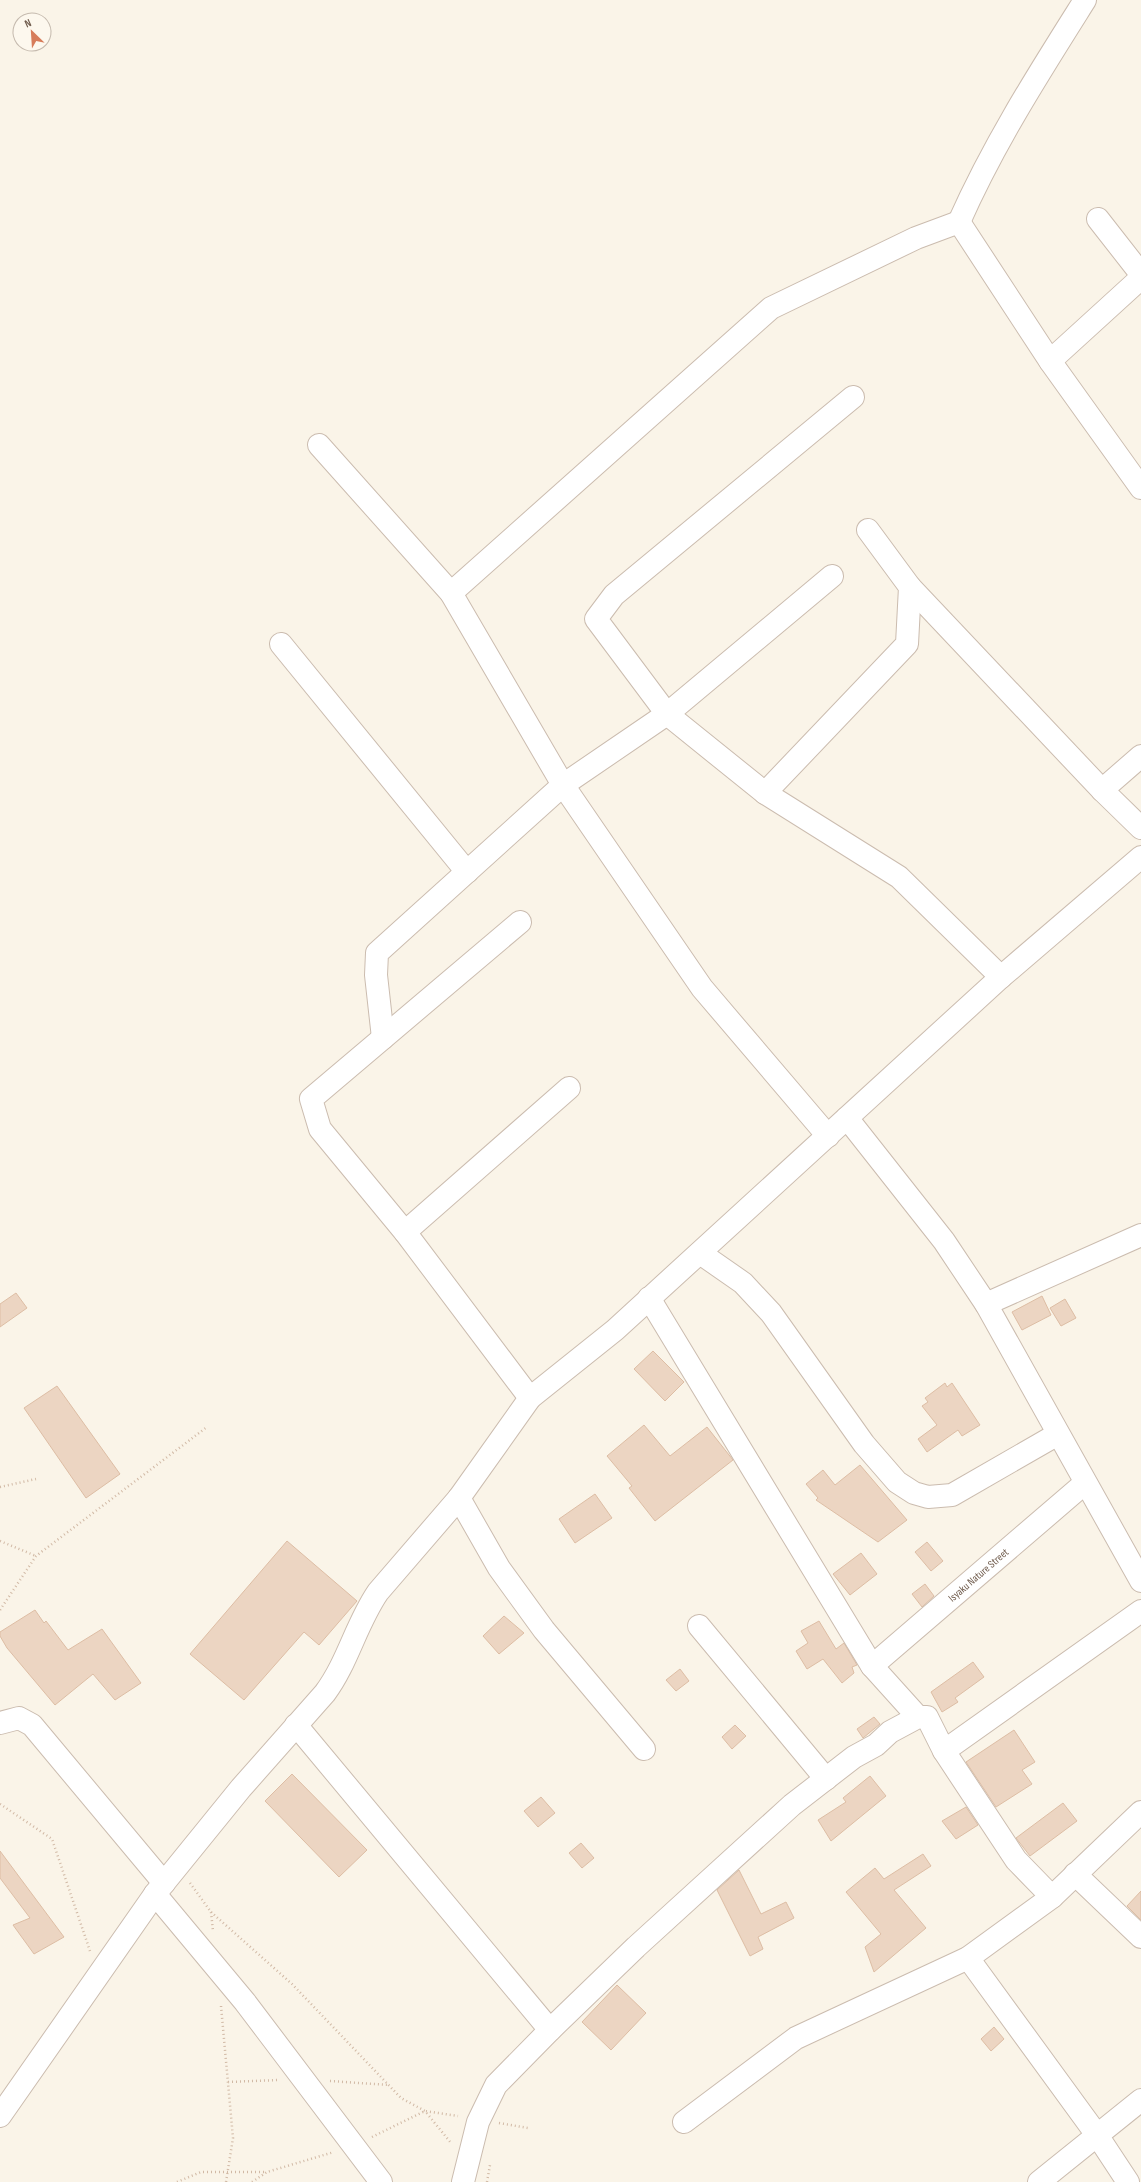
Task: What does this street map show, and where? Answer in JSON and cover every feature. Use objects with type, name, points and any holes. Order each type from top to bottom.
[{"type":"street","points":[[451,592],[771,308],[916,238],[959,222],[978,178],[1014,113],[1085,0]]},
{"type":"street","points":[[1098,219],[1141,274]]},
{"type":"street","points":[[959,222],[1050,361],[1141,488]]},
{"type":"street","points":[[1050,361],[1141,278]]},
{"type":"street","points":[[852,396],[614,595],[596,619],[667,714],[764,793],[899,877],[1001,977]]},
{"type":"street","points":[[319,445],[451,592],[564,786],[702,988],[828,1136]]},
{"type":"street","points":[[868,530],[910,586],[1102,790],[1141,828]]},
{"type":"street","points":[[383,1038],[376,975],[377,953],[564,786],[667,714],[832,576]]},
{"type":"street","points":[[764,793],[907,644],[910,586]]},
{"type":"street","points":[[281,644],[468,872]]},
{"type":"street","points":[[1102,790],[1141,756]]},
{"type":"street","points":[[0,2116],[178,1865],[241,1788],[337,1677],[368,1607],[378,1592],[459,1498],[530,1398],[615,1330],[1001,977],[1141,857]]},
{"type":"street","points":[[520,922],[311,1099],[320,1129],[405,1232],[530,1398]]},
{"type":"street","points":[[405,1232],[569,1088]]},
{"type":"street","points":[[847,1118],[944,1241],[986,1304],[1085,1483],[1141,1580]]},
{"type":"street","points":[[986,1304],[1141,1235]]},
{"type":"street","points":[[700,1253],[744,1283],[771,1313],[864,1444],[897,1482],[914,1493],[928,1497],[952,1495],[1058,1434]]},
{"type":"street","points":[[649,1298],[872,1666],[918,1717]]},
{"type":"street","name":"Isyaku Nature Street","points":[[872,1666],[1085,1483]]},
{"type":"street","points":[[459,1498],[499,1568],[544,1630],[644,1750]]},
{"type":"street","points":[[944,1751],[1141,1611]]},
{"type":"street","points":[[699,1626],[826,1779]]},
{"type":"street","points":[[465,2172],[478,2122],[496,2085],[550,2030],[636,1947],[792,1805],[854,1757],[876,1745],[890,1732],[918,1717],[927,1717],[944,1751],[1016,1860],[1052,1898]]},
{"type":"street","points":[[0,1723],[19,1718],[32,1725],[160,1889],[218,1970],[245,2002],[381,2182]]},
{"type":"street","points":[[296,1725],[550,2030]]},
{"type":"street","points":[[684,2122],[796,2038],[968,1958],[1052,1898],[1075,1874],[1141,1812]]},
{"type":"street","points":[[1075,1874],[1141,1938]]},
{"type":"street","points":[[968,1958],[1097,2135],[1128,2182]]},
{"type":"street","points":[[1039,2182],[1141,2100]]},
{"type":"path","points":[[0,1610],[36,1556],[207,1427]]},
{"type":"path","points":[[0,1487],[36,1480]]},
{"type":"path","points":[[0,1541],[36,1556]]},
{"type":"path","points":[[0,1804],[52,1839],[98,1976]]},
{"type":"path","points":[[178,1865],[211,1912],[292,1984],[401,2098],[425,2110],[465,2172]]},
{"type":"path","points":[[211,1912],[214,1934]]},
{"type":"path","points":[[218,1970],[233,2138],[226,2182]]},
{"type":"path","points":[[177,2182],[201,2172],[267,2172],[353,2146],[425,2110]]},
{"type":"path","points":[[252,2182],[267,2172]]},
{"type":"building","points":[[16,1293],[27,1308],[0,1327],[0,1304]]},
{"type":"building","points":[[1042,1296],[1051,1315],[1022,1330],[1012,1312]]},
{"type":"building","points":[[1065,1299],[1076,1318],[1061,1326],[1050,1308]]},
{"type":"building","points":[[653,1351],[684,1382],[665,1401],[634,1369]]},
{"type":"building","points":[[945,1383],[947,1387],[952,1383],[980,1425],[962,1436],[958,1430],[927,1452],[918,1439],[937,1425],[922,1406],[928,1402],[925,1398]]},
{"type":"building","points":[[57,1386],[120,1474],[86,1498],[24,1408]]},
{"type":"building","points":[[644,1425],[670,1456],[707,1427],[733,1460],[655,1521],[629,1488],[632,1486],[607,1456]]},
{"type":"building","points":[[860,1465],[907,1520],[878,1542],[816,1500],[818,1498],[806,1484],[823,1470],[835,1485]]},
{"type":"building","points":[[595,1494],[612,1518],[575,1543],[559,1519]]},
{"type":"building","points":[[287,1541],[357,1601],[319,1645],[304,1632],[244,1700],[190,1654]]},
{"type":"building","points":[[927,1542],[943,1561],[931,1571],[915,1552]]},
{"type":"building","points":[[861,1553],[877,1574],[850,1595],[833,1574]]},
{"type":"building","points":[[925,1584],[934,1596],[922,1607],[912,1594]]},
{"type":"building","points":[[35,1610],[44,1623],[46,1621],[68,1650],[102,1629],[141,1683],[115,1700],[93,1674],[55,1705],[7,1648],[0,1636],[0,1632]]},
{"type":"building","points":[[504,1616],[524,1633],[499,1654],[483,1636]]},
{"type":"building","points":[[819,1621],[836,1649],[844,1643],[857,1665],[852,1667],[854,1673],[842,1683],[823,1659],[807,1669],[796,1651],[808,1643],[801,1631]]},
{"type":"building","points":[[973,1662],[984,1677],[955,1698],[958,1702],[942,1712],[931,1692]]},
{"type":"building","points":[[680,1669],[689,1681],[676,1691],[666,1680]]},
{"type":"building","points":[[874,1717],[880,1724],[863,1738],[857,1729]]},
{"type":"building","points":[[735,1725],[746,1736],[732,1749],[722,1737]]},
{"type":"building","points":[[1014,1730],[1035,1762],[1022,1770],[1032,1784],[996,1807],[966,1762]]},
{"type":"building","points":[[292,1774],[367,1850],[339,1877],[265,1801]]},
{"type":"building","points":[[870,1776],[886,1796],[831,1841],[818,1820],[846,1802],[843,1798]]},
{"type":"building","points":[[541,1797],[555,1813],[538,1827],[524,1811]]},
{"type":"building","points":[[1063,1803],[1077,1821],[1030,1856],[1016,1838]]},
{"type":"building","points":[[966,1807],[978,1825],[956,1839],[942,1821]]},
{"type":"building","points":[[581,1843],[594,1858],[582,1868],[569,1853]]},
{"type":"building","points":[[0,1851],[64,1937],[34,1954],[13,1925],[30,1918],[0,1878]]},
{"type":"building","points":[[923,1854],[931,1866],[894,1890],[926,1928],[874,1972],[865,1947],[881,1934],[846,1892],[875,1868],[884,1879]]},
{"type":"building","points":[[739,1870],[761,1914],[786,1902],[794,1918],[758,1937],[763,1949],[750,1956],[717,1890]]},
{"type":"building","points":[[1141,1891],[1141,1920],[1127,1906]]},
{"type":"building","points":[[617,1985],[646,2013],[611,2050],[582,2022]]},
{"type":"building","points":[[994,2027],[1004,2039],[991,2051],[981,2039]]}]
